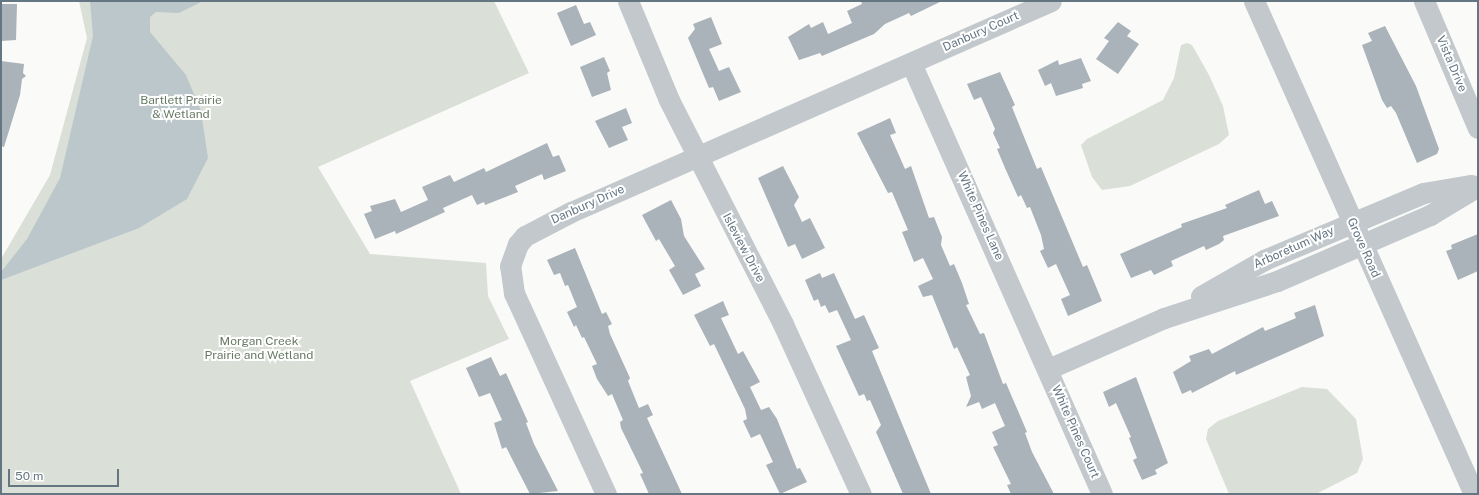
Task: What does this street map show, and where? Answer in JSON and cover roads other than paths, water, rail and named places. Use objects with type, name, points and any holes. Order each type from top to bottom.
[{"type":"street","name":"Isleview Drive","points":[[628,1],[696,157],[783,324],[861,494]]},
{"type":"street","name":"Danbury Court","points":[[912,63],[1051,1]]},
{"type":"street","name":"Grove Road","points":[[1254,1],[1474,494]]},
{"type":"street","name":"Vista Drive","points":[[1424,1],[1478,128]]},
{"type":"street","name":"Danbury Drive","points":[[606,494],[514,294],[511,261],[518,244],[534,229],[912,63]]},
{"type":"street","name":"White Pines Lane","points":[[912,63],[1048,369]]},
{"type":"street","name":"Arboretum Way","points":[[1164,318],[1264,260],[1352,222],[1423,193],[1478,185]]},
{"type":"street","name":"Arboretum Way","points":[[1048,369],[1164,318],[1277,281],[1430,215],[1478,185]]},
{"type":"street","name":"White Pines Court","points":[[1048,369],[1102,494]]},
{"type":"park label","name":"Bartlett Prairie & Wetland","points":[[181,108]]},
{"type":"park label","name":"Morgan Creek Prairie and Wetland","points":[[259,349]]}]
